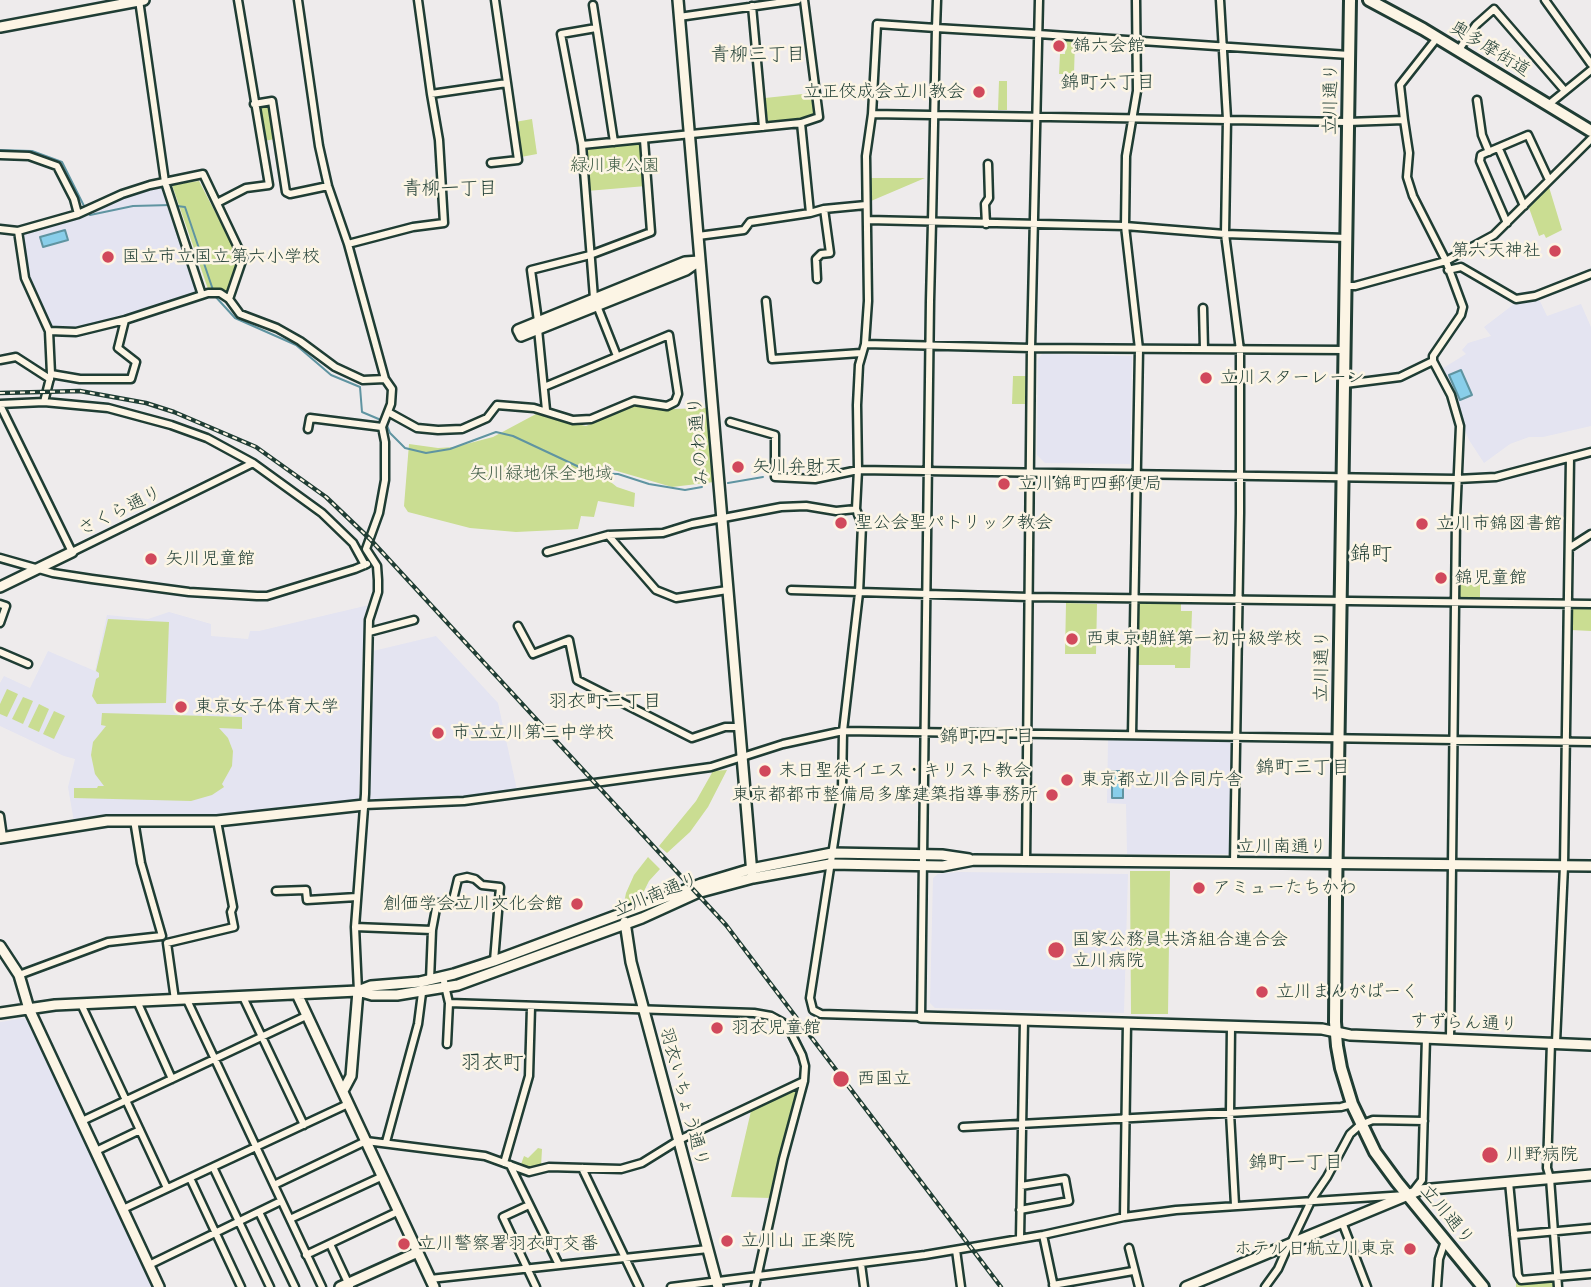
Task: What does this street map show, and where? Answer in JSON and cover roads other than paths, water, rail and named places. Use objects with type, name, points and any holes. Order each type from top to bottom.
[{"type":"main road","name":"立川通り","points":[[1350,0],[1336,1033],[1341,1068],[1360,1125],[1381,1161],[1483,1287]]},
{"type":"main road","name":"奥多摩街道","points":[[1368,0],[1383,4],[1591,131]]},
{"type":"street","points":[[0,27],[141,0],[165,182],[205,294]]},
{"type":"street","points":[[218,203],[246,188],[270,185],[238,0]]},
{"type":"street","points":[[298,0],[319,146],[328,186],[348,244],[385,379],[392,389],[382,427],[386,453],[385,480],[379,513],[366,549],[378,571],[378,592],[369,620],[364,805],[355,928],[358,990],[351,1076],[343,1091]]},
{"type":"street","points":[[348,244],[413,227],[444,223],[439,140],[418,0]]},
{"type":"street","points":[[491,163],[518,160],[495,0]]},
{"type":"street","name":"みのわ通り","points":[[678,0],[752,874]]},
{"type":"street","points":[[679,17],[797,0]]},
{"type":"street","points":[[582,145],[802,123],[819,117],[804,0]]},
{"type":"street","points":[[937,0],[936,28],[929,347],[921,1017],[828,1015],[814,1010],[810,998],[842,790],[843,731],[859,593],[862,525],[856,509],[857,405],[865,344],[869,280],[866,156],[872,114],[877,24],[936,28],[1038,34],[1137,41],[1222,46],[1349,55]]},
{"type":"street","points":[[1026,861],[1031,348],[1039,0]]},
{"type":"street","points":[[1132,735],[1139,349],[1125,226],[1126,156],[1137,91],[1136,0]]},
{"type":"street","points":[[1220,0],[1227,119],[1224,234],[1240,350],[1234,863]]},
{"type":"street","points":[[1545,0],[1591,64]]},
{"type":"street","points":[[593,5],[614,142]]},
{"type":"street","points":[[752,6],[762,127]]},
{"type":"street","points":[[1458,51],[1476,25],[1494,9],[1565,91]]},
{"type":"street","points":[[596,28],[561,34],[582,145],[594,302],[617,356]]},
{"type":"street","points":[[1437,38],[1400,85],[1409,153],[1407,177],[1413,196],[1446,261],[1462,307],[1461,314],[1435,350],[1433,361],[1451,395],[1460,426],[1457,479],[1450,1038]]},
{"type":"street","points":[[1548,105],[1591,70]]},
{"type":"street","points":[[431,94],[507,83]]},
{"type":"street","points":[[1477,100],[1482,135],[1489,152]]},
{"type":"street","points":[[254,104],[271,101],[286,192],[290,194],[328,186]]},
{"type":"street","points":[[872,114],[1347,122],[1404,120]]},
{"type":"street","points":[[802,123],[810,214]]},
{"type":"street","points":[[1507,223],[1480,160],[1481,155],[1528,135],[1549,180]]},
{"type":"street","points":[[546,410],[531,270],[590,255],[651,232],[644,139]]},
{"type":"street","points":[[1345,286],[1355,286],[1446,261],[1494,235],[1591,139]]},
{"type":"street","points":[[1499,149],[1524,206]]},
{"type":"street","points":[[0,155],[29,156],[57,166],[84,212]]},
{"type":"street","points":[[986,224],[985,204],[989,198],[988,164]]},
{"type":"street","points":[[0,229],[18,231],[84,212],[122,194],[203,174],[243,258],[229,299]]},
{"type":"street","points":[[698,236],[744,230],[750,222],[810,214],[824,209],[866,205]]},
{"type":"street","points":[[817,279],[816,258],[830,253],[824,209]]},
{"type":"street","points":[[868,220],[1125,226],[1224,234],[1347,238]]},
{"type":"street","points":[[18,231],[26,278],[49,331],[51,376],[44,402]]},
{"type":"street","points":[[538,325],[686,270],[699,261]]},
{"type":"street","points":[[1448,270],[1461,267],[1516,299],[1535,296],[1591,274]]},
{"type":"street","points":[[49,331],[76,332],[125,320],[205,294],[220,293],[229,299],[240,314],[277,328],[335,367],[363,380],[385,379]]},
{"type":"street","points":[[766,301],[772,359],[862,353]]},
{"type":"street","points":[[1203,308],[1204,349]]},
{"type":"street","points":[[0,360],[16,357],[51,376],[131,379],[136,362],[118,348],[125,320]]},
{"type":"street","points":[[387,415],[417,428],[438,430],[462,429],[487,418],[497,405],[546,410],[573,420],[591,419],[634,401],[667,406],[675,402],[678,394],[669,335],[544,387]]},
{"type":"street","points":[[865,344],[929,347],[1345,350]]},
{"type":"street","points":[[1345,384],[1400,377],[1433,361]]},
{"type":"street","points":[[72,552],[0,404],[44,402],[107,408],[171,425],[207,438],[253,463],[322,513],[353,542],[365,565]]},
{"type":"street","points":[[308,429],[310,418],[382,427]]},
{"type":"street","points":[[730,422],[775,435],[775,477],[815,479],[858,470],[1457,479],[1496,477],[1591,452]]},
{"type":"street","points":[[1558,1287],[1547,1168],[1564,866],[1570,458]]},
{"type":"street","name":"さくら通り","points":[[0,587],[253,463]]},
{"type":"street","points":[[547,552],[608,535],[663,533],[692,524],[793,506],[836,511],[856,509]]},
{"type":"street","points":[[1569,548],[1591,534]]},
{"type":"street","points":[[608,535],[656,590],[676,597],[727,590]]},
{"type":"street","points":[[0,558],[38,569],[92,579],[189,592],[257,596],[267,596],[365,565],[373,559]]},
{"type":"street","points":[[791,590],[1029,597],[1591,604]]},
{"type":"street","points":[[0,604],[6,606],[0,623]]},
{"type":"street","points":[[369,632],[414,620]]},
{"type":"street","points":[[518,626],[533,654],[569,640],[577,680],[692,738],[725,727],[739,727]]},
{"type":"street","points":[[0,652],[28,664]]},
{"type":"street","points":[[0,816],[1,838],[97,822],[217,821],[364,805],[464,801],[711,767],[783,744],[843,731],[1591,742]]},
{"type":"street","points":[[19,975],[108,942],[163,936],[141,863],[134,820]]},
{"type":"street","points":[[175,1000],[167,943],[234,927],[231,912],[233,907],[217,821]]},
{"type":"street","name":"立川南通り","points":[[0,1013],[81,1004],[358,990],[371,986],[430,980],[494,961],[701,884],[832,853],[924,854],[974,860]]},
{"type":"street","name":"立川南通り","points":[[358,990],[372,995],[422,993],[446,988],[625,925],[686,897],[752,874],[830,864],[943,866],[974,860],[1591,866]]},
{"type":"street","points":[[430,980],[432,930],[437,903],[452,904],[458,879],[467,877],[482,885],[500,887],[494,961]]},
{"type":"street","points":[[276,891],[306,890],[307,900],[357,897]]},
{"type":"street","name":"羽衣いちょう通り","points":[[622,914],[631,962],[718,1284]]},
{"type":"street","points":[[355,928],[432,930]]},
{"type":"street","points":[[0,946],[19,975],[29,1009],[159,1287]]},
{"type":"street","points":[[443,977],[449,1003],[447,1044]]},
{"type":"street","points":[[386,1142],[418,1024],[422,993]]},
{"type":"street","points":[[297,994],[432,1283],[559,1265],[708,1249]]},
{"type":"street","points":[[243,997],[304,1125]]},
{"type":"street","points":[[187,1000],[323,1287]]},
{"type":"street","points":[[137,1001],[172,1079]]},
{"type":"street","points":[[449,1003],[754,1013],[771,1016],[782,1022],[790,1031],[802,1055],[805,1066],[804,1081],[783,1159],[755,1287]]},
{"type":"street","points":[[81,1004],[167,1188]]},
{"type":"street","points":[[531,1007],[529,1076],[507,1164],[559,1265]]},
{"type":"street","points":[[82,1121],[306,1016]]},
{"type":"street","name":"すずらん通り","points":[[921,1017],[1322,1029],[1336,1033],[1591,1045]]},
{"type":"street","points":[[1020,1238],[1024,1020]]},
{"type":"street","points":[[1124,1217],[1127,1023]]},
{"type":"street","points":[[1231,1027],[1230,1113],[1235,1205]]},
{"type":"street","points":[[671,1287],[718,1284],[956,1251],[1124,1217],[1312,1199],[1407,1195],[1418,1187],[1422,1180],[1426,1037]]},
{"type":"street","points":[[274,1185],[366,1141],[485,1156],[529,1172],[549,1167],[621,1169],[635,1166],[679,1140],[804,1081]]},
{"type":"street","points":[[123,1209],[348,1104]]},
{"type":"street","points":[[962,1127],[1126,1120],[1341,1107],[1352,1104]]},
{"type":"street","points":[[1265,1287],[1278,1269],[1312,1199],[1350,1134],[1360,1125],[1373,1120],[1424,1121]]},
{"type":"street","points":[[96,1151],[140,1130]]},
{"type":"street","points":[[213,1167],[270,1287]]},
{"type":"street","points":[[582,1168],[639,1287]]},
{"type":"street","points":[[1186,1287],[1198,1285],[1342,1222],[1432,1187],[1591,1175]]},
{"type":"street","points":[[290,1219],[383,1176]]},
{"type":"street","points":[[190,1178],[241,1287]]},
{"type":"street","points":[[1020,1210],[1069,1201],[1065,1179],[1021,1186]]},
{"type":"street","points":[[1509,1182],[1518,1275],[1521,1280],[1591,1275]]},
{"type":"street","points":[[149,1265],[281,1201]]},
{"type":"street","points":[[530,1205],[503,1217],[536,1287]]},
{"type":"street","points":[[306,1255],[399,1211]]},
{"type":"street","points":[[259,1212],[295,1287]]},
{"type":"street","points":[[1342,1222],[1367,1287]]},
{"type":"street","points":[[1514,1235],[1591,1228]]},
{"type":"street","points":[[1043,1235],[1054,1286],[1133,1271]]},
{"type":"street","points":[[1437,1287],[1439,1259],[1446,1240]]},
{"type":"street","points":[[330,1244],[346,1286],[418,1252]]},
{"type":"street","points":[[1129,1248],[1139,1287]]},
{"type":"street","points":[[956,1251],[961,1287]]},
{"type":"street","points":[[861,1264],[864,1287]]},
{"type":"water","points":[[65,230],[68,240],[43,247],[40,237]]},
{"type":"water","points":[[1461,370],[1472,395],[1460,400],[1449,375]]},
{"type":"water","points":[[1112,771],[1123,771],[1123,798],[1112,798]]},
{"type":"waterway","points":[[0,150],[32,151],[62,162],[85,208]]},
{"type":"waterway","points":[[88,213],[90,215],[133,206],[171,205]]},
{"type":"waterway","points":[[177,206],[185,207],[213,290]]},
{"type":"waterway","points":[[214,295],[235,318],[296,345],[331,375],[360,387],[362,412],[381,420]]},
{"type":"waterway","points":[[386,423],[390,433],[405,448],[426,453],[450,449],[496,432],[513,436],[592,473],[618,474],[649,484],[685,490],[702,487]]},
{"type":"waterway","points":[[728,483],[763,477]]},
{"type":"railway","points":[[0,393],[80,391],[146,403],[256,447],[326,497],[370,539],[726,925],[1001,1287]]},
{"type":"place","name":"錦六会館","points":[[1059,46]]},
{"type":"place","name":"立正佼成会立川教会","points":[[979,92]]},
{"type":"place","name":"第六天神社","points":[[1555,251]]},
{"type":"place","name":"国立市立国立第六小学校","points":[[108,257]]},
{"type":"place","name":"立川スターレーン","points":[[1206,378]]},
{"type":"place","name":"矢川弁財天","points":[[738,467]]},
{"type":"place","name":"立川錦町四郵便局","points":[[1004,484]]},
{"type":"place","name":"聖公会聖パトリック教会","points":[[841,523]]},
{"type":"place","name":"立川市錦図書館","points":[[1422,524]]},
{"type":"place","name":"矢川児童館","points":[[151,559]]},
{"type":"place","name":"錦児童館","points":[[1441,578]]},
{"type":"place","name":"西東京朝鮮第一初中級学校","points":[[1072,639]]},
{"type":"place","name":"東京女子体育大学","points":[[181,707]]},
{"type":"place","name":"市立立川第三中学校","points":[[438,733]]},
{"type":"place","name":"末日聖徒イエス・キリスト教会","points":[[765,771]]},
{"type":"place","name":"東京都立川合同庁舎","points":[[1067,780]]},
{"type":"place","name":"東京都都市整備局多摩建築指導事務所","points":[[1052,795]]},
{"type":"place","name":"アミューたちかわ","points":[[1199,888]]},
{"type":"place","name":"創価学会立川文化会館","points":[[577,904]]},
{"type":"place","name":"国家公務員共済組合連合会 立川病院","points":[[1056,950]]},
{"type":"place","name":"立川まんがぱーく","points":[[1262,992]]},
{"type":"place","name":"羽衣児童館","points":[[717,1028]]},
{"type":"place","name":"西国立","points":[[841,1079]]},
{"type":"place","name":"川野病院","points":[[1490,1155]]},
{"type":"place","name":"立川山 正楽院","points":[[727,1241]]},
{"type":"place","name":"立川警察署羽衣町交番","points":[[404,1244]]},
{"type":"place","name":"ホテル日航立川東京","points":[[1410,1249]]},
{"type":"district","name":"青柳三丁目","points":[[758,55]]},
{"type":"district","name":"錦町六丁目","points":[[1108,83]]},
{"type":"district","name":"青柳一丁目","points":[[450,189]]},
{"type":"district","name":"錦町","points":[[1371,554]]},
{"type":"district","name":"羽衣町三丁目","points":[[605,702]]},
{"type":"district","name":"錦町四丁目","points":[[987,737]]},
{"type":"district","name":"錦町三丁目","points":[[1303,768]]},
{"type":"district","name":"羽衣町","points":[[492,1063]]},
{"type":"district","name":"錦町一丁目","points":[[1296,1163]]},
{"type":"park label","name":"緑川東公園","points":[[615,166]]},
{"type":"park label","name":"矢川緑地保全地域","points":[[541,474]]}]
